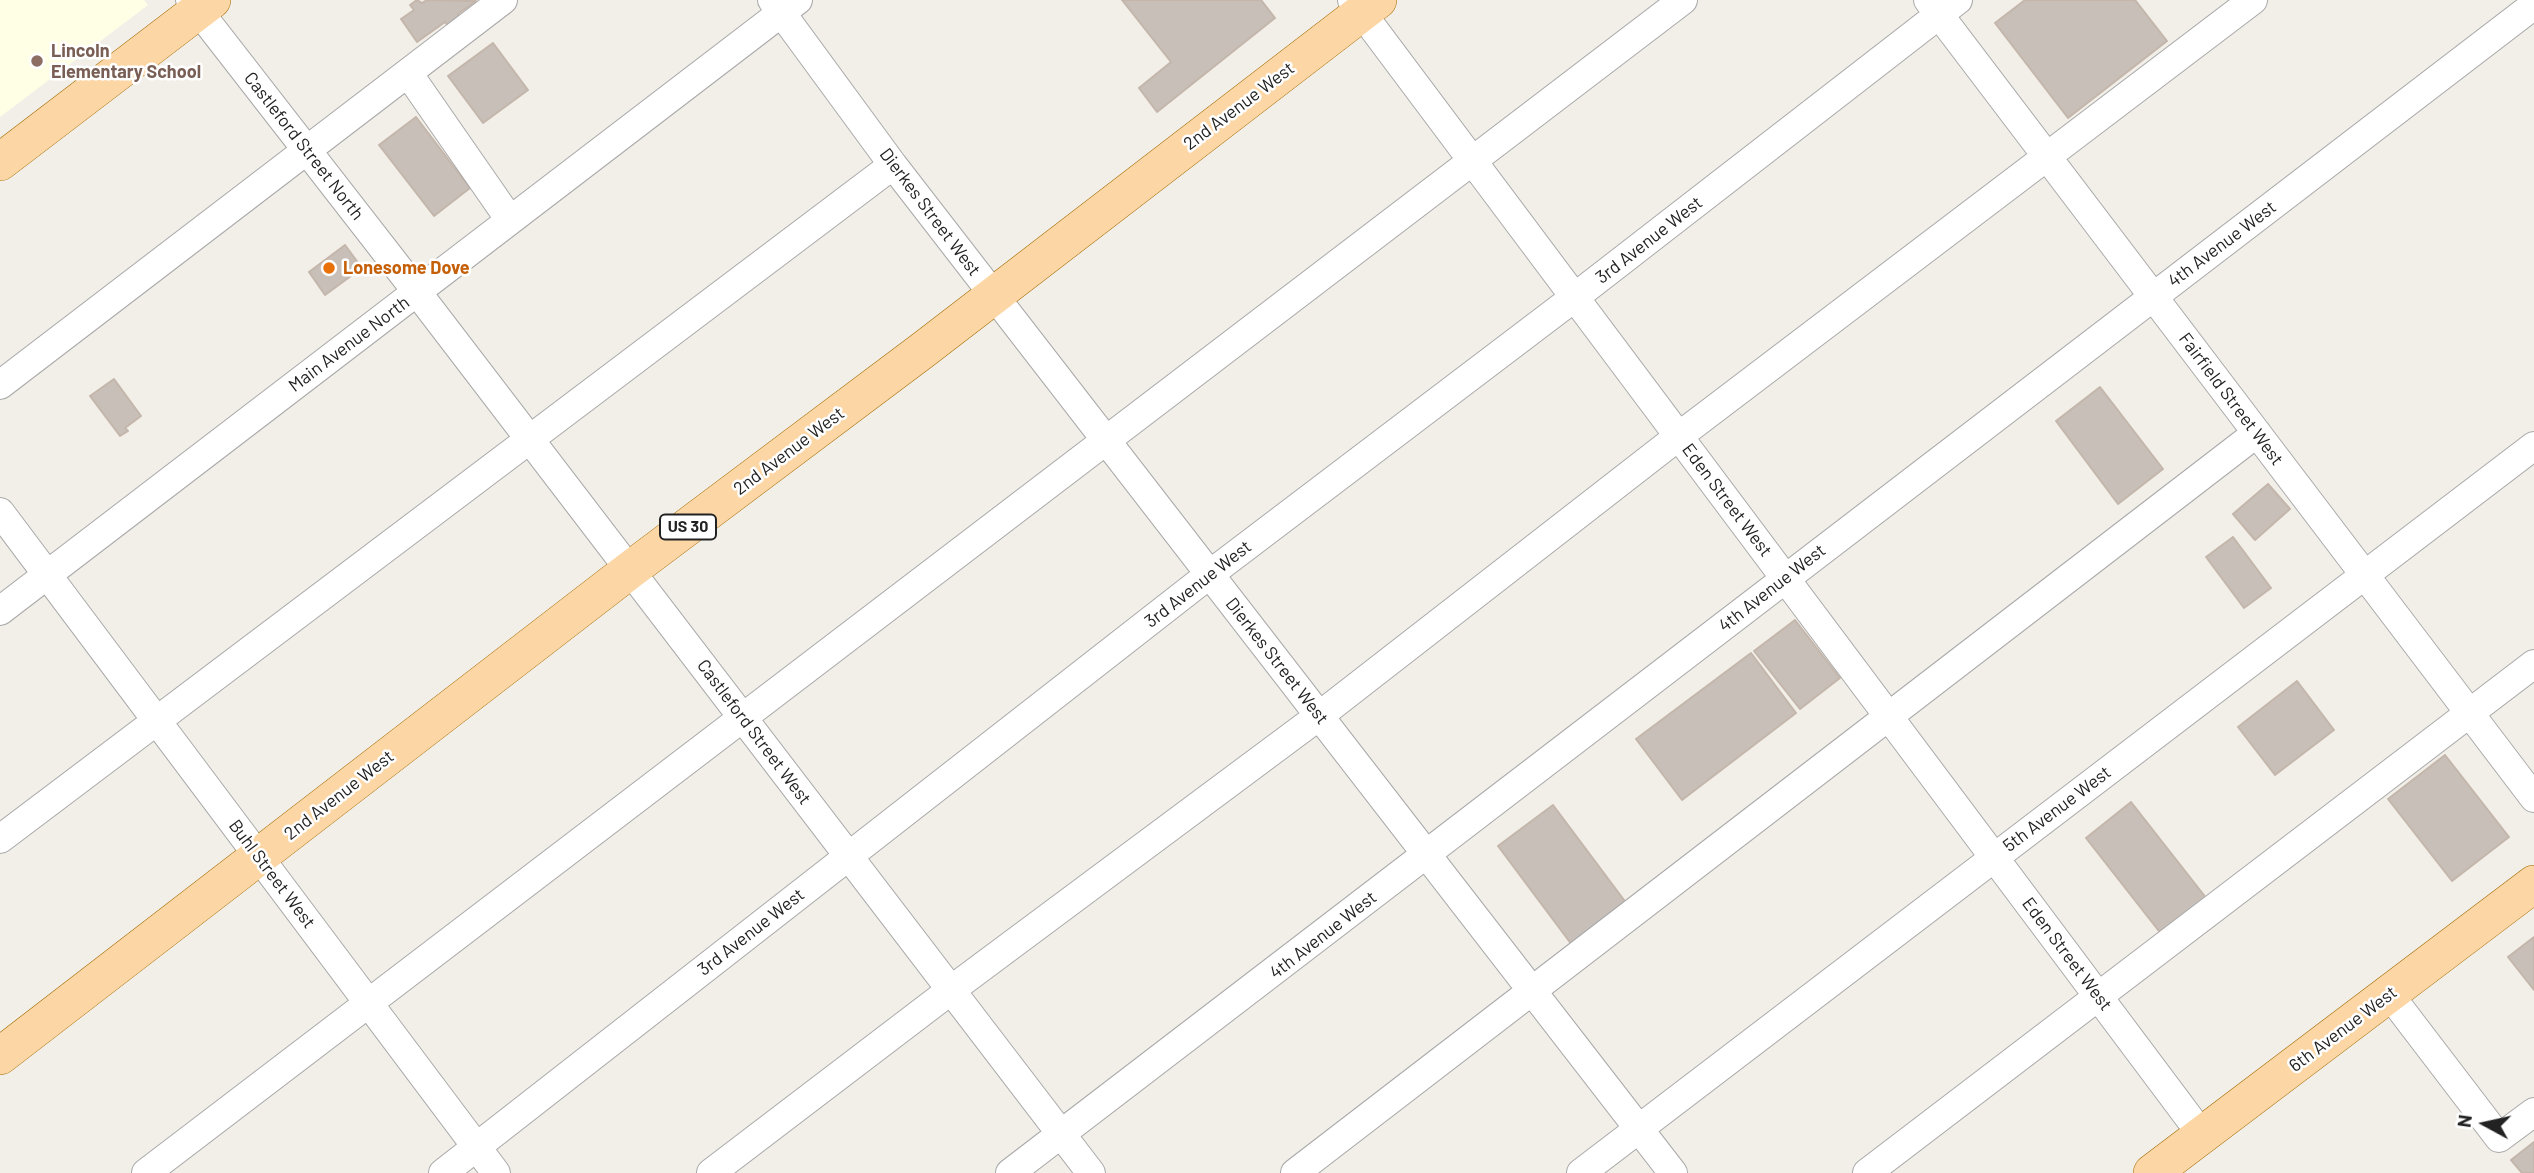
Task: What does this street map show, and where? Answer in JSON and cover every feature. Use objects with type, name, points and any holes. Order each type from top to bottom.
[{"type":"main road","points":[[0,162],[200,3]]},
{"type":"main road","name":"2nd Avenue West","points":[[0,1056],[630,570],[923,350],[1364,4]]},
{"type":"main road","name":"6th Avenue West","points":[[2152,1173],[2534,884]]},
{"type":"street","points":[[0,385],[503,0]]},
{"type":"street","points":[[146,1173],[1684,0]]},
{"type":"street","points":[[711,1173],[1319,716],[1679,436],[2253,0]]},
{"type":"street","name":"Castleford Street North","points":[[200,3],[307,150],[417,292]]},
{"type":"street","name":"Dierkes Street West","points":[[784,4],[893,164],[1672,1173]]},
{"type":"street","name":"Main Avenue North","points":[[0,611],[510,220],[784,4]]},
{"type":"street","name":"Eden Street West","points":[[1364,4],[1473,161],[2202,1135]]},
{"type":"street","name":"Fairfield Street West","points":[[1942,5],[2047,156],[2534,798]]},
{"type":"street","name":"3rd Avenue West","points":[[443,1173],[1210,574],[1575,297],[1942,5]]},
{"type":"street","name":"4th Avenue West","points":[[1010,1173],[2526,12]]},
{"type":"street","points":[[408,73],[510,220]]},
{"type":"street","points":[[0,839],[893,164]]},
{"type":"street","name":"Castleford Street West","points":[[417,292],[1091,1173]]},
{"type":"street","points":[[1295,1173],[2257,433]]},
{"type":"street","name":"5th Avenue West","points":[[1581,1173],[2534,446]]},
{"type":"street","name":"Buhl Street West","points":[[0,512],[496,1173]]},
{"type":"street","points":[[1867,1173],[2534,664]]},
{"type":"street","points":[[2389,994],[2499,1138],[2534,1112]]},
{"type":"shaded area","name":"Lincoln Elementary School","points":[[0,0],[144,0],[148,5],[0,117]]},
{"type":"building","points":[[417,0],[422,3],[427,0],[476,1],[458,14],[460,17],[448,26],[445,22],[417,42],[401,19],[414,10],[410,5]]},
{"type":"building","points":[[1122,0],[1261,0],[1275,18],[1157,112],[1139,88],[1171,62]]},
{"type":"building","points":[[2025,0],[2135,0],[2167,41],[2068,118],[1995,23]]},
{"type":"building","points":[[493,43],[528,90],[483,123],[448,76]]},
{"type":"building","points":[[416,117],[470,188],[434,216],[379,145]]},
{"type":"building","points":[[345,245],[362,268],[325,295],[309,272]]},
{"type":"building","points":[[114,379],[141,416],[125,428],[128,431],[120,436],[90,396]]},
{"type":"building","points":[[2100,387],[2163,469],[2118,504],[2056,421]]},
{"type":"building","points":[[2268,484],[2290,509],[2255,540],[2233,514]]},
{"type":"building","points":[[2233,537],[2271,588],[2244,608],[2206,557]]},
{"type":"building","points":[[1795,620],[1840,678],[1800,709],[1754,651]]},
{"type":"building","points":[[1751,653],[1796,713],[1682,800],[1636,739]]},
{"type":"building","points":[[2297,681],[2334,730],[2275,775],[2238,727]]},
{"type":"building","points":[[2445,755],[2509,837],[2452,881],[2388,799]]},
{"type":"building","points":[[2131,802],[2207,899],[2162,935],[2086,838]]},
{"type":"building","points":[[1553,805],[1627,904],[1572,945],[1498,846]]},
{"type":"building","points":[[2534,937],[2534,990],[2508,957]]},
{"type":"building","points":[[2534,1142],[2534,1173],[2522,1173],[2511,1160]]},
{"type":"place","name":"Lincoln Elementary School","points":[[37,61]]},
{"type":"place","name":"Lonesome Dove","points":[[329,268]]}]
